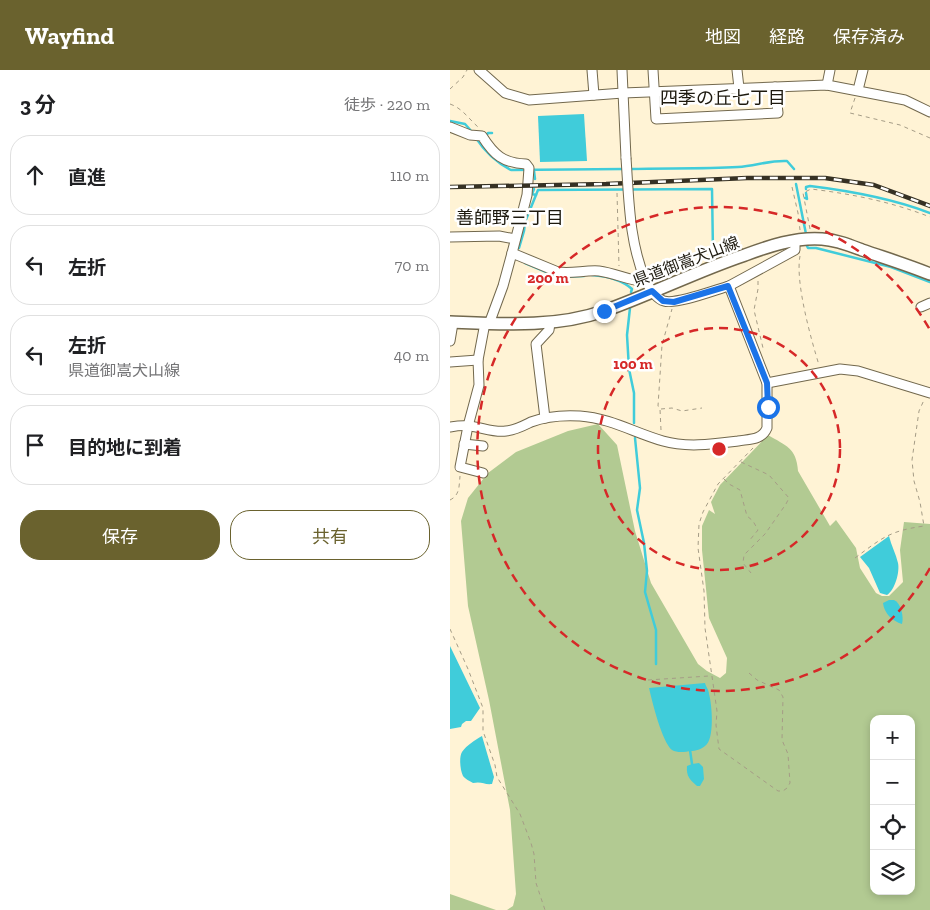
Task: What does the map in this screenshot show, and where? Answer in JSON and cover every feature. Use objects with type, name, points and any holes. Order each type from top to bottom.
[{"type":"main road","name":"県道御嵩犬山線","points":[[452,323],[550,323],[582,317],[604,311],[649,286],[778,244],[800,243],[821,239],[848,244],[930,274]]},
{"type":"street","points":[[478,70],[505,93],[529,100],[623,93],[827,85],[905,100],[930,112]]},
{"type":"street","points":[[592,70],[594,95]]},
{"type":"street","points":[[622,70],[626,158],[633,242],[639,266],[649,286],[663,301],[674,302],[728,286],[800,243]]},
{"type":"street","points":[[653,70],[656,119],[778,113],[774,87]]},
{"type":"street","points":[[737,70],[739,88]]},
{"type":"street","points":[[827,85],[830,70]]},
{"type":"street","points":[[858,90],[863,70]]},
{"type":"street","points":[[450,127],[470,135],[482,136],[488,146],[502,159],[513,164],[526,164],[528,172],[527,195],[503,286],[487,324],[478,360],[479,385],[460,467],[483,473]]},
{"type":"street","points":[[450,237],[499,236],[515,239]]},
{"type":"street","points":[[512,252],[558,272],[590,271],[619,276],[649,286]]},
{"type":"street","points":[[450,427],[468,426],[504,432],[545,418],[564,415],[594,418],[620,425],[662,441],[681,445],[759,438],[765,434],[767,428],[767,383],[728,286]]},
{"type":"street","points":[[450,341],[452,323]]},
{"type":"street","points":[[545,418],[536,344],[549,330],[550,323]]},
{"type":"street","points":[[450,362],[478,360]]},
{"type":"street","points":[[767,383],[840,369],[858,371],[929,392]]},
{"type":"street","points":[[464,444],[483,446]]},
{"type":"path","points":[[450,89],[464,77],[467,70]]},
{"type":"path","points":[[858,90],[850,112],[900,125],[930,138]]},
{"type":"path","points":[[450,104],[464,113],[478,127],[482,136]]},
{"type":"path","points":[[792,186],[800,220],[801,249],[799,260],[802,292],[809,328],[821,372]]},
{"type":"path","points":[[800,243],[803,193],[811,189],[872,198],[930,217]]},
{"type":"path","points":[[616,193],[619,276]]},
{"type":"path","points":[[756,271],[758,289],[754,310],[765,354],[765,362],[760,367]]},
{"type":"path","points":[[662,441],[660,409],[658,406],[662,345],[674,302]]},
{"type":"path","points":[[855,558],[887,534],[898,530],[924,526],[914,481],[912,460],[919,411],[929,392]]},
{"type":"path","points":[[660,409],[672,408],[682,411],[702,408]]},
{"type":"path","points":[[749,673],[757,680],[779,690],[783,696],[782,740],[788,754],[790,783],[783,791],[778,791],[719,749],[716,698],[711,676],[705,628],[704,591],[699,564],[699,524],[702,512],[718,484],[756,445],[756,438]]},
{"type":"path","points":[[740,462],[769,475],[789,498],[765,534],[744,555],[743,563],[751,573]]},
{"type":"path","points":[[450,500],[459,491],[460,467]]},
{"type":"path","points":[[724,478],[729,484],[740,490],[748,516],[757,526],[758,530],[749,541]]},
{"type":"path","points":[[450,629],[483,708],[483,731],[495,764],[497,777],[520,814],[529,837],[534,854],[536,883],[545,910]]},
{"type":"path","points":[[648,680],[711,676]]},
{"type":"green space","points":[[598,424],[617,445],[635,531],[651,583],[698,664],[720,678],[726,673],[727,658],[709,618],[702,550],[702,526],[709,510],[715,514],[711,502],[720,485],[768,435],[785,445],[792,452],[798,471],[830,526],[836,520],[856,548],[860,568],[876,593],[882,596],[889,596],[903,582],[900,550],[904,522],[930,524],[930,910],[507,910],[513,906],[516,894],[510,810],[489,700],[468,606],[461,521],[468,498],[488,473],[516,452],[568,431]]},
{"type":"green space","points":[[450,894],[496,910],[450,910]]},
{"type":"water","points":[[584,114],[587,161],[540,162],[538,116]]},
{"type":"water","points":[[889,536],[897,560],[898,576],[895,585],[887,595],[880,593],[869,568],[860,557]]},
{"type":"water","points":[[894,600],[900,607],[902,624],[892,619],[885,610],[883,603]]},
{"type":"water","points":[[450,646],[480,708],[471,721],[466,721],[461,727],[450,729]]},
{"type":"water","points":[[705,683],[709,693],[712,713],[708,742],[702,748],[694,751],[676,752],[668,746],[661,730],[649,688]]},
{"type":"water","points":[[482,736],[494,777],[492,784],[473,783],[463,776],[461,770],[460,760],[462,752]]},
{"type":"water","points":[[699,763],[703,767],[704,779],[700,786],[697,786],[689,778],[687,766]]},
{"type":"waterway","points":[[450,121],[465,124],[473,133]]},
{"type":"waterway","points":[[486,136],[488,133],[492,133]]},
{"type":"waterway","points":[[476,138],[491,156],[511,170],[624,169]]},
{"type":"waterway","points":[[630,169],[738,167],[781,161],[787,161],[794,169]]},
{"type":"waterway","points":[[534,171],[535,179]]},
{"type":"waterway","points":[[796,184],[806,234]]},
{"type":"waterway","points":[[806,189],[806,187],[810,186],[856,193],[901,203],[930,213]]},
{"type":"waterway","points":[[534,189],[532,194],[536,195],[538,190],[712,189],[713,252]]},
{"type":"waterway","points":[[805,198],[807,199],[806,193]]},
{"type":"waterway","points":[[519,248],[525,222],[536,195]]},
{"type":"waterway","points":[[807,246],[808,248],[816,248],[891,267],[930,282]]},
{"type":"waterway","points":[[525,263],[558,277],[584,276]]},
{"type":"waterway","points":[[592,275],[608,277],[618,281],[632,289],[631,292]]},
{"type":"waterway","points":[[630,308],[627,335],[629,369],[634,393],[634,423]]},
{"type":"waterway","points":[[635,438],[640,488],[637,510],[644,543],[647,571],[645,592],[656,630],[656,664]]},
{"type":"waterway","points":[[690,750],[692,764]]},
{"type":"railway","points":[[450,187],[606,184],[747,178],[825,178],[874,185],[930,206]]},
{"type":"district","name":"四季の丘七丁目","points":[[723,98]]},
{"type":"district","name":"善師野三丁目","points":[[510,218]]},
{"type":"route","points":[[604,311],[652,291],[663,301],[674,302],[728,286],[767,383],[768,407]]}]
